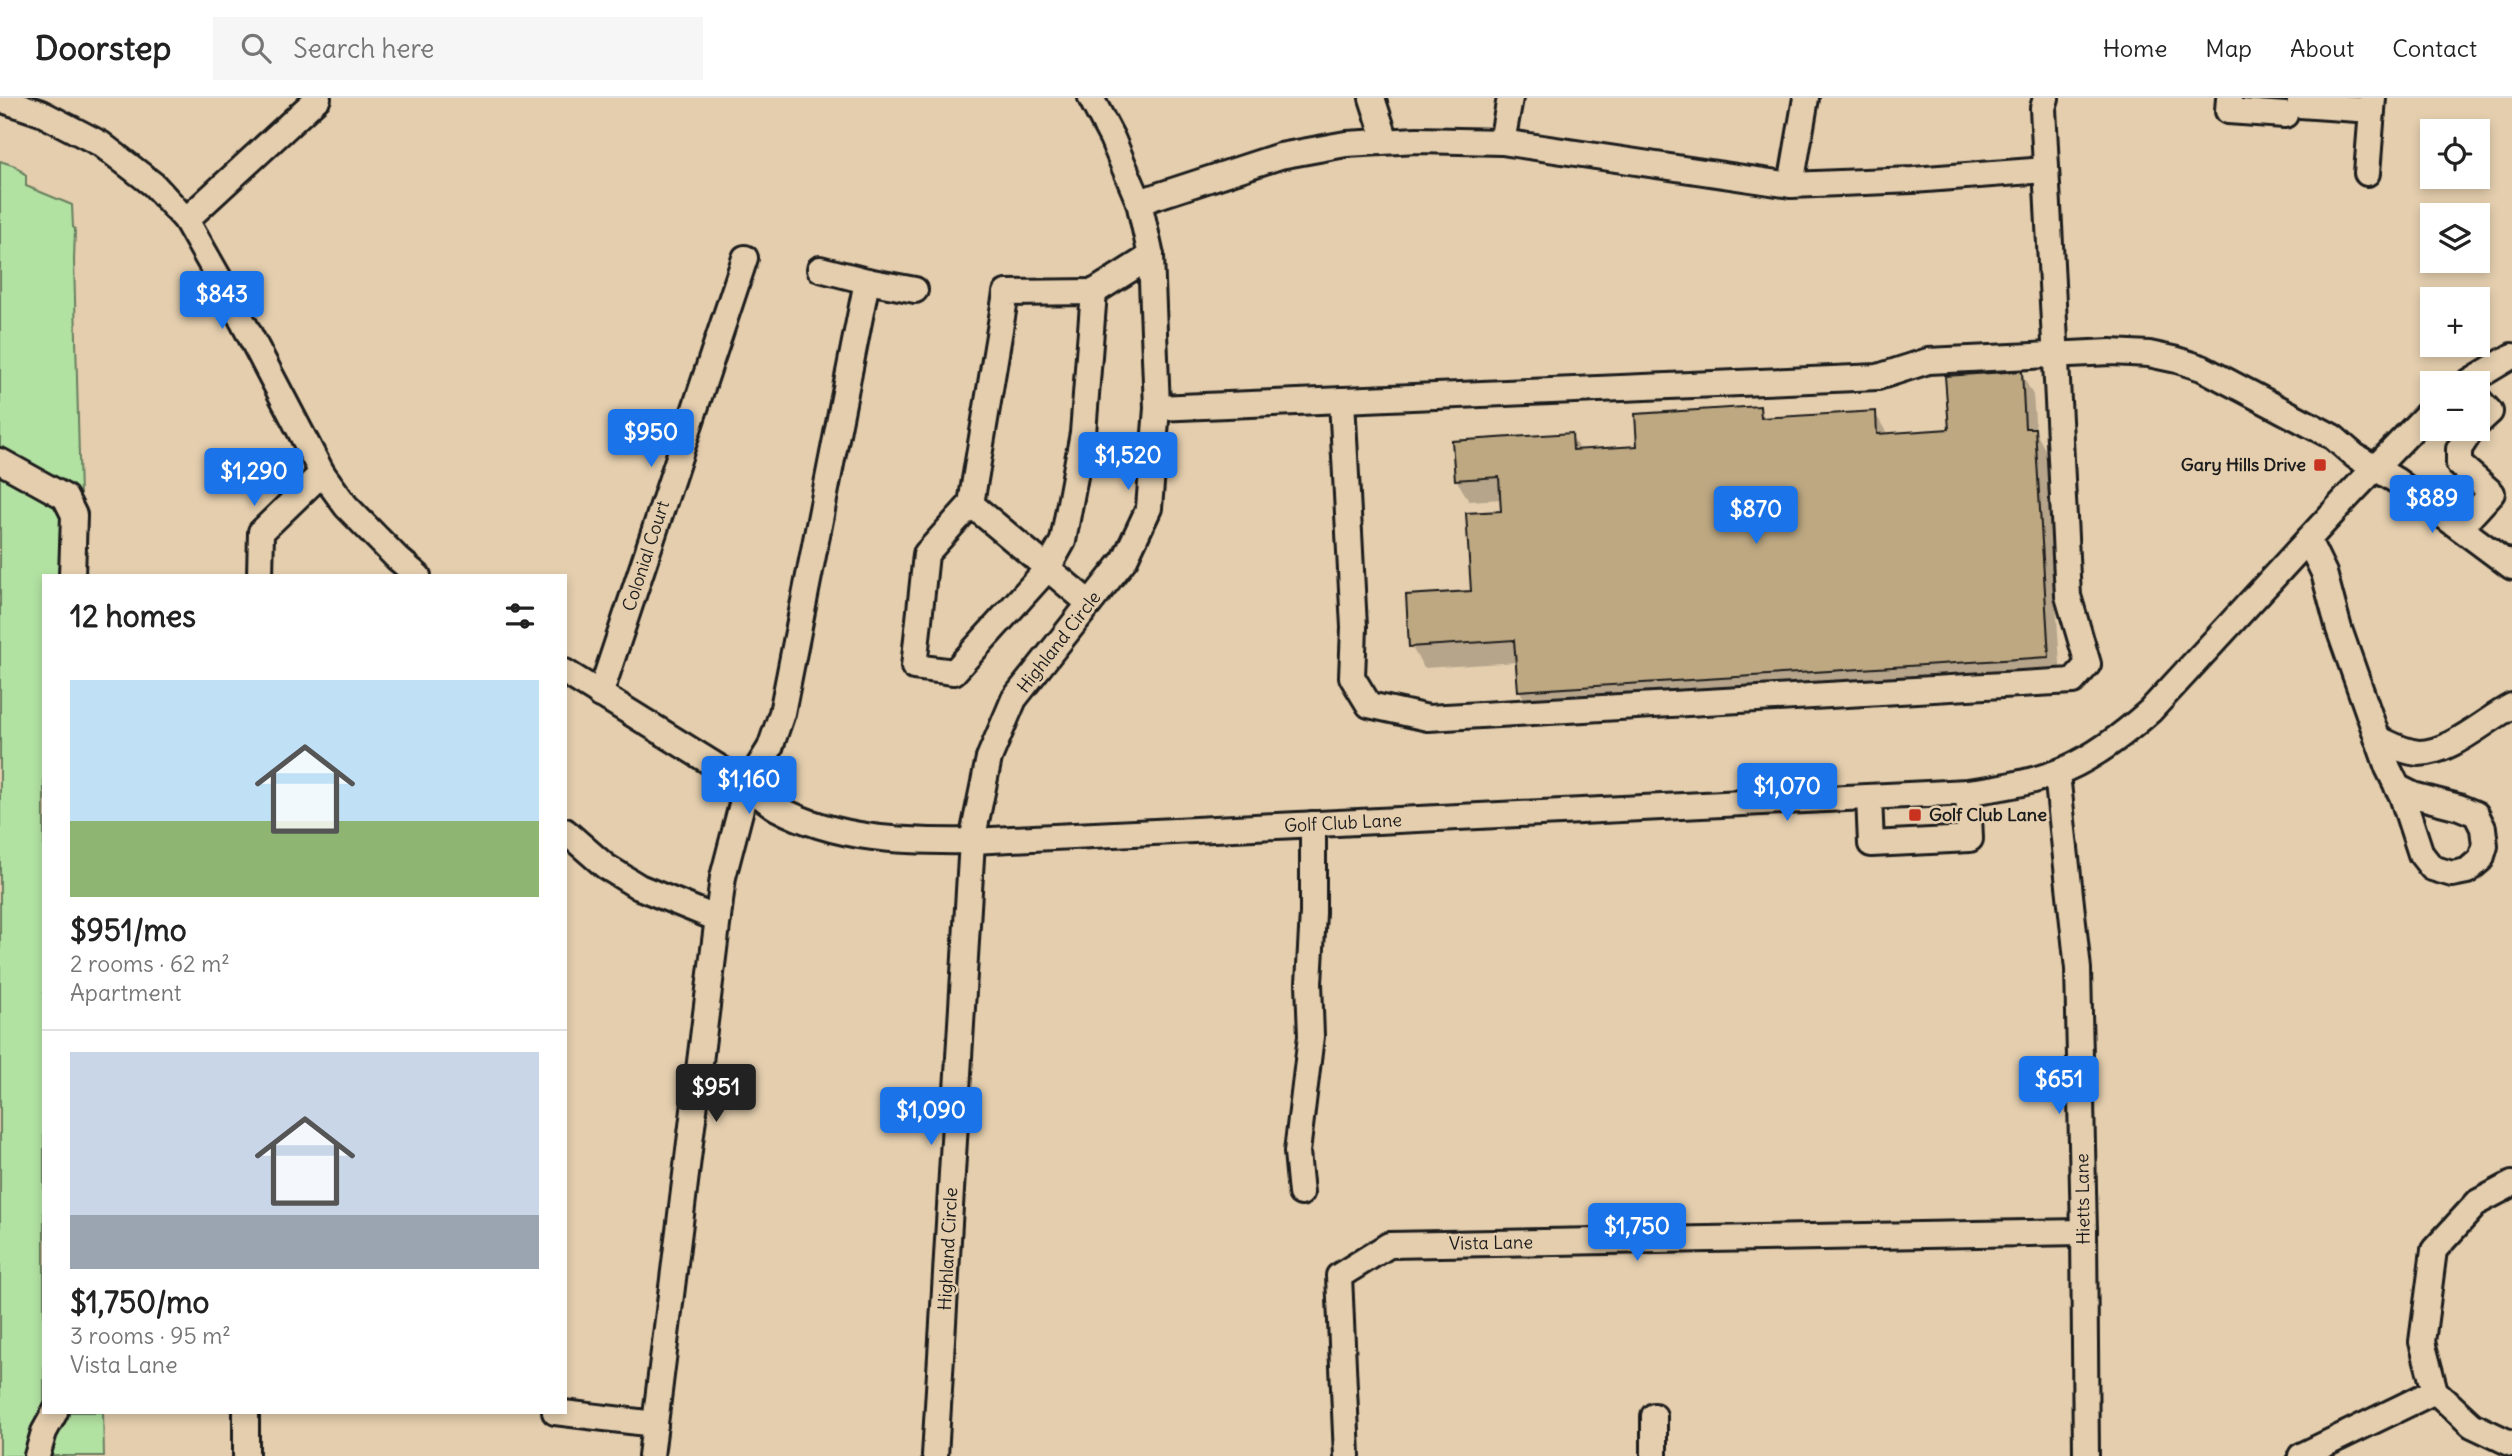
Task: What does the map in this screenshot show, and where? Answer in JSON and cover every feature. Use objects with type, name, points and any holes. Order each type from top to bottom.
[{"type":"street","points":[[186,220],[318,98]]},
{"type":"street","name":"Highland Circle","points":[[935,1456],[972,841],[989,758],[1014,699],[1125,559],[1149,508],[1157,408],[1151,256],[1139,202],[1112,138],[1091,98]]},
{"type":"street","points":[[1372,98],[1386,141]]},
{"type":"street","points":[[1502,142],[1510,98]]},
{"type":"street","points":[[1791,185],[1805,98]]},
{"type":"street","points":[[1342,400],[1354,627],[1352,677],[1369,705],[1428,718],[2073,681],[2088,664],[2068,596],[2043,108],[2046,98]]},
{"type":"street","points":[[2229,98],[2228,111],[2372,104],[2367,173]]},
{"type":"street","points":[[0,99],[41,113],[101,144],[153,185],[186,220],[322,473],[346,506],[416,574]]},
{"type":"street","points":[[1139,202],[1280,156],[1346,144],[1386,141],[1502,142],[1791,185],[1913,180],[2046,170]]},
{"type":"street","points":[[1094,292],[1083,433],[1063,541],[1048,568],[954,672],[914,667],[926,554],[971,504],[1006,292],[1094,292],[1151,256]]},
{"type":"street","name":"Colonial Court","points":[[600,695],[746,258]]},
{"type":"street","points":[[820,269],[915,290]]},
{"type":"street","points":[[650,1456],[723,877],[747,785],[770,748],[782,713],[867,281]]},
{"type":"street","points":[[1157,408],[1878,377],[1928,361],[2150,354],[2202,368],[2333,437],[2355,456],[2376,468],[2512,567]]},
{"type":"street","points":[[2487,371],[2512,356]]},
{"type":"street","name":"Golf Club Lane","points":[[567,673],[747,785],[775,807],[808,822],[847,834],[927,842],[1968,792],[2057,774],[2080,764],[2105,748],[2150,711],[2420,422]]},
{"type":"street","points":[[2460,528],[2492,493],[2459,464],[2459,449],[2464,441]]},
{"type":"street","points":[[0,461],[65,497],[74,515],[72,574]]},
{"type":"street","points":[[260,574],[261,532],[322,473]]},
{"type":"street","points":[[971,504],[1089,603]]},
{"type":"street","points":[[2308,540],[2324,573],[2339,629],[2397,787]]},
{"type":"street","points":[[2377,738],[2418,753],[2438,749],[2512,706]]},
{"type":"street","name":"Hietts Lane","points":[[2057,774],[2078,969],[2086,1456]]},
{"type":"street","points":[[1869,797],[1871,844],[1970,839],[1968,792]]},
{"type":"street","points":[[1301,1193],[1297,1152],[1311,1036],[1312,824]]},
{"type":"street","points":[[567,833],[606,866],[639,887],[718,919]]},
{"type":"street","points":[[2512,1184],[2478,1202],[2434,1250],[2423,1342],[2435,1391],[2472,1426],[2512,1444]]},
{"type":"street","name":"Vista Lane","points":[[1347,1456],[1339,1276],[1389,1245],[2084,1232]]},
{"type":"street","points":[[2301,1456],[2435,1391]]},
{"type":"street","points":[[567,1413],[655,1424]]},
{"type":"street","points":[[37,1456],[44,1432],[54,1414]]},
{"type":"street","points":[[246,1414],[246,1456]]},
{"type":"street","points":[[1654,1416],[1654,1456]]},
{"type":"green space","points":[[0,161],[15,166],[26,175],[26,186],[72,205],[75,229],[82,574],[42,574],[42,1414],[103,1414],[104,1456],[0,1456]]},
{"type":"building","points":[[2022,371],[2025,428],[2035,428],[2049,657],[1518,691],[1514,640],[1409,647],[1406,595],[1471,591],[1466,513],[1501,511],[1499,477],[1455,480],[1452,441],[1572,433],[1573,450],[1637,446],[1635,414],[1760,406],[1761,418],[1876,411],[1877,434],[1949,429],[1945,376]]},
{"type":"place","name":"Gary Hills Drive","points":[[2320,465]]},
{"type":"place","name":"Golf Club Lane","points":[[1915,815]]}]
